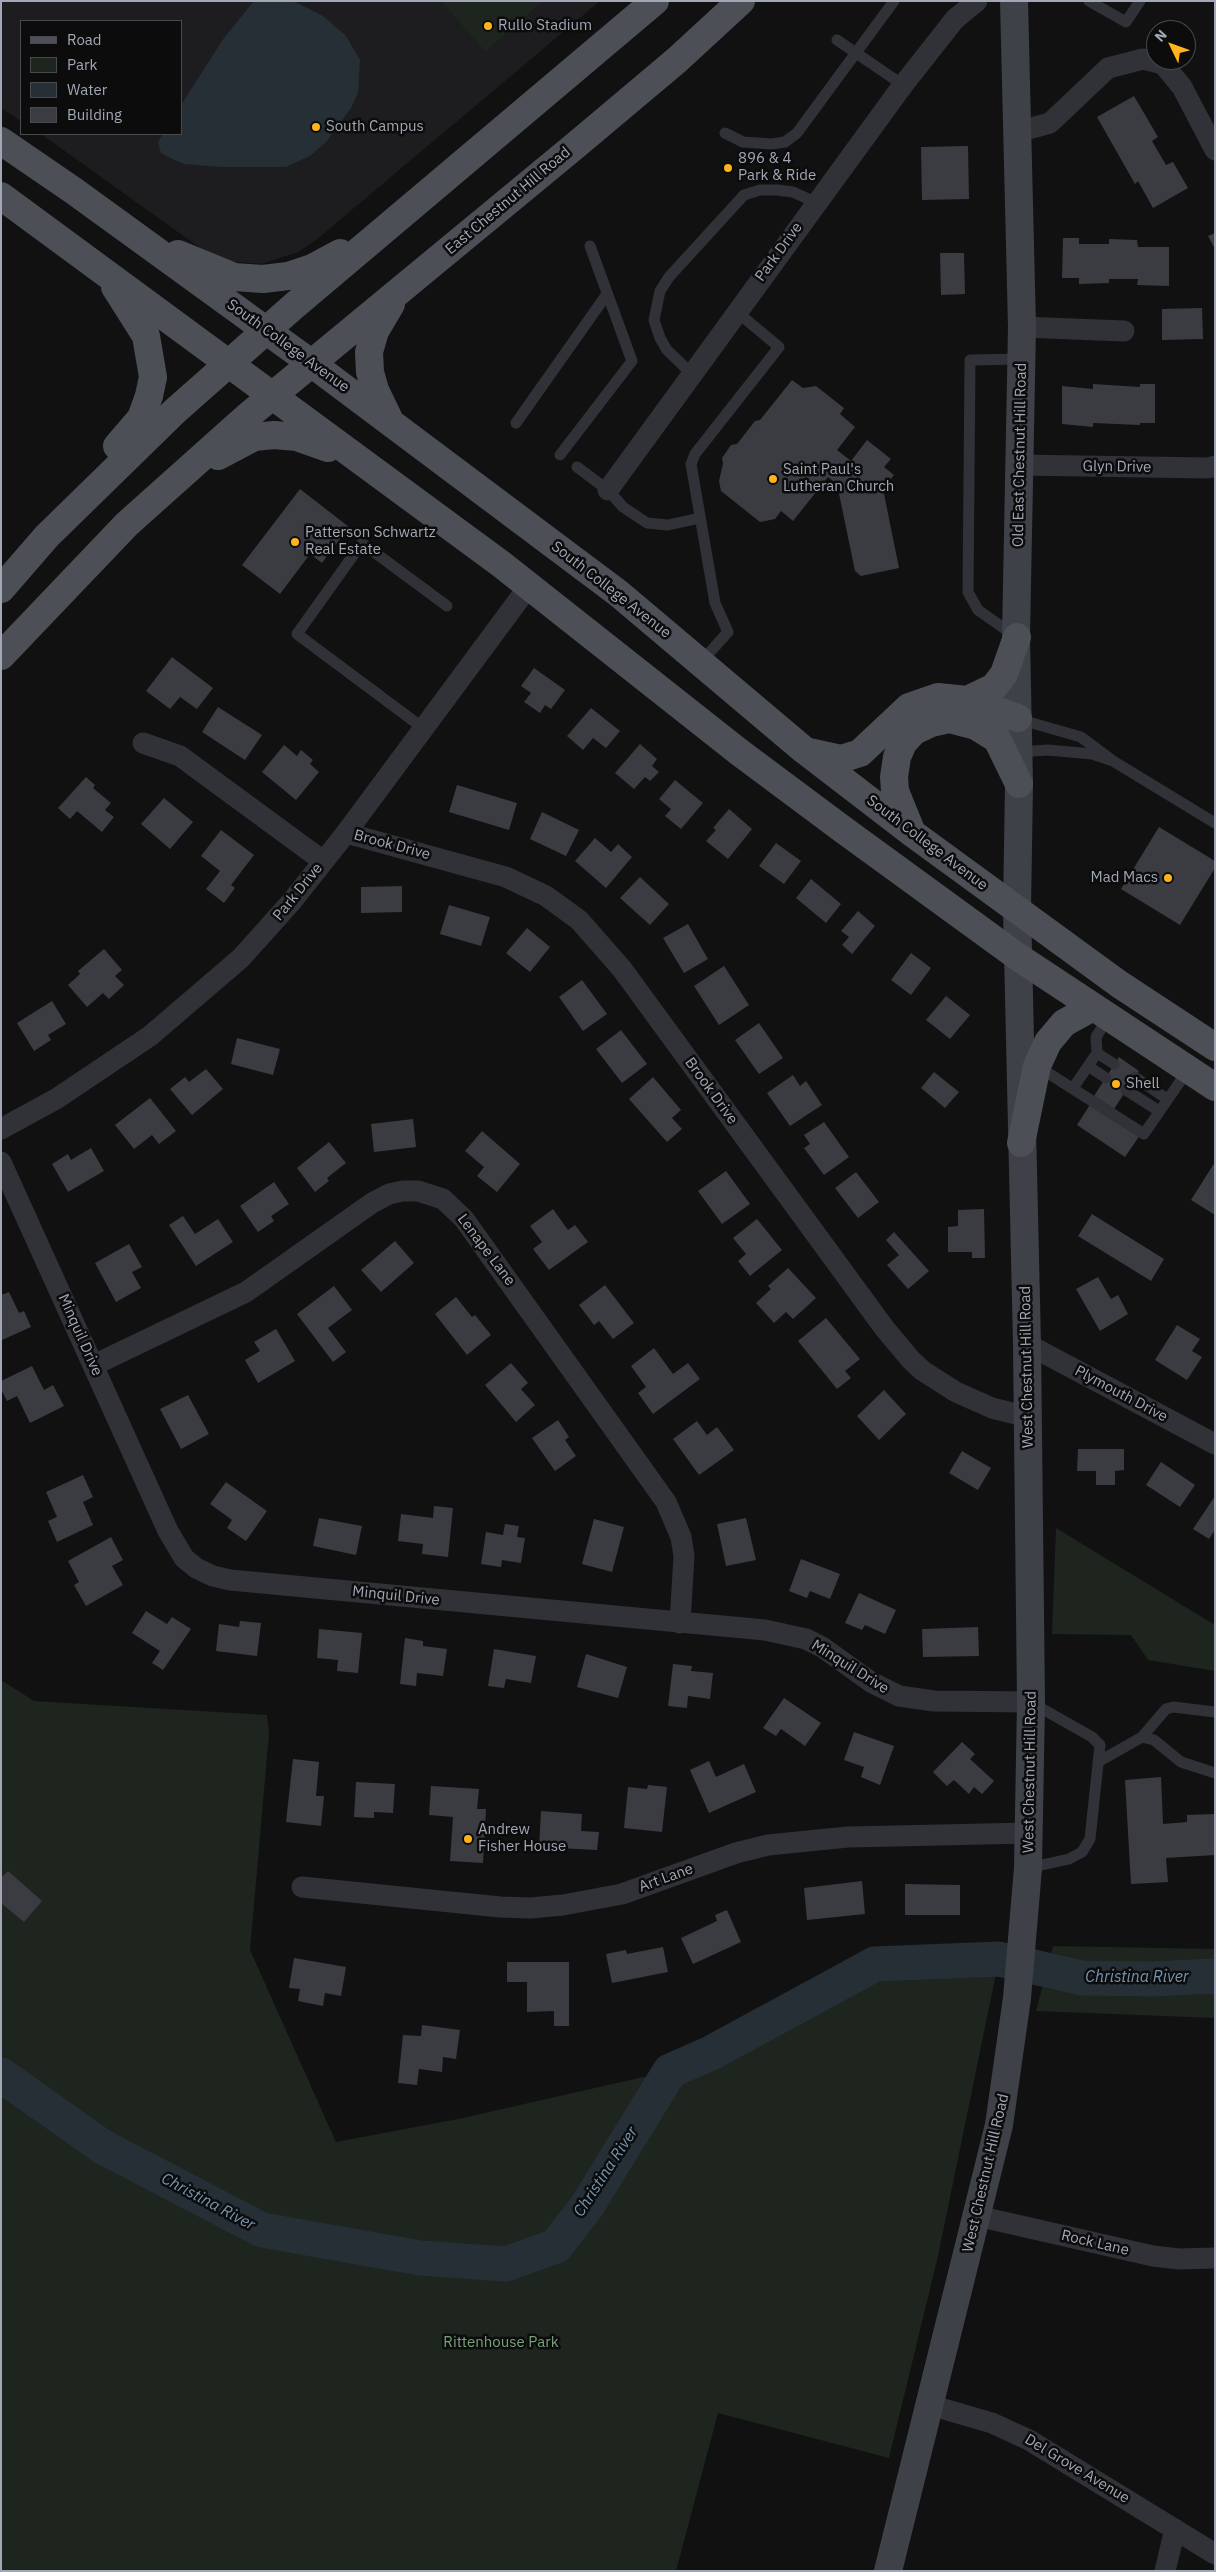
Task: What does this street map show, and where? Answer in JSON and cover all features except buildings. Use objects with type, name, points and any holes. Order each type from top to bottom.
[{"type":"main road","points":[[47,536],[175,411],[228,364],[656,1]]},
{"type":"main road","name":"East Chestnut Hill Road","points":[[180,477],[271,396],[670,66],[741,1]]},
{"type":"main road","name":"South College Avenue","points":[[1,141],[142,239],[312,363],[618,593],[804,750],[912,833],[1119,984],[1212,1040]]},
{"type":"main road","points":[[1,196],[529,586],[738,752],[1018,957],[1215,1087]]},
{"type":"main road","points":[[142,239],[234,276],[263,279],[288,276],[312,268],[399,218]]},
{"type":"main road","points":[[1,589],[47,536],[97,470],[140,418],[149,396],[153,374],[146,336],[106,273]]},
{"type":"main road","points":[[391,423],[375,390],[370,372],[369,352],[375,331],[397,293]]},
{"type":"main road","points":[[1,656],[102,549],[180,477],[254,437],[274,435],[298,437],[366,466]]},
{"type":"main road","points":[[967,700],[994,687],[1004,674],[1017,636]]},
{"type":"main road","points":[[804,750],[841,759],[860,753],[910,707],[938,697],[967,700],[1018,718]]},
{"type":"main road","points":[[912,833],[895,791],[895,770],[903,743],[914,731],[931,723],[949,720],[976,726],[997,739],[1019,784]]},
{"type":"main road","points":[[1021,1143],[1037,1066],[1048,1042],[1064,1023],[1101,1013]]},
{"type":"street","name":"Park Drive","points":[[608,490],[815,202],[958,10],[977,1]]},
{"type":"street","points":[[993,1],[1007,12],[1014,13]]},
{"type":"street","name":"Old East Chestnut Hill Road","points":[[1014,13],[1022,326],[1017,636],[1019,784],[1018,957]]},
{"type":"street","points":[[1017,132],[1050,123],[1108,68],[1143,59],[1164,64],[1182,87],[1215,150]]},
{"type":"street","points":[[1022,326],[1124,331]]},
{"type":"street","name":"Glyn Drive","points":[[1019,465],[1208,468],[1215,466]]},
{"type":"street","name":"Park Drive","points":[[1,1128],[89,1078],[150,1036],[181,1011],[260,939],[346,833],[529,586]]},
{"type":"street","points":[[143,743],[180,756],[323,861]]},
{"type":"street","name":"Brook Drive","points":[[346,833],[506,877],[546,896],[579,920],[622,969],[885,1329],[910,1360],[923,1371],[956,1392],[992,1408],[1028,1417]]},
{"type":"street","name":"West Chestnut Hill Road","points":[[888,2571],[999,2126],[1023,1941],[1030,1833],[1030,1702],[1027,1344],[1018,957]]},
{"type":"street","name":"Minquil Drive","points":[[1,1162],[176,1546],[184,1558],[196,1568],[213,1576],[240,1581],[765,1630],[806,1639],[840,1658],[883,1690],[899,1696],[934,1701],[1030,1702]]},
{"type":"street","name":"Lenape Lane","points":[[94,1365],[246,1292],[372,1203],[389,1194],[403,1191],[418,1191],[443,1199],[464,1219],[666,1502],[682,1538],[684,1556],[680,1623]]},
{"type":"street","name":"Plymouth Drive","points":[[1027,1344],[1215,1444]]},
{"type":"street","name":"Art Lane","points":[[302,1887],[500,1907],[530,1908],[563,1905],[622,1894],[736,1853],[768,1845],[848,1837],[1030,1833]]},
{"type":"street","name":"Rock Lane","points":[[977,2216],[1153,2256],[1179,2259],[1215,2258]]},
{"type":"street","name":"Del Grove Avenue","points":[[930,2406],[992,2424],[1029,2440],[1215,2554]]},
{"type":"street","points":[[1165,2571],[1175,2529]]},
{"type":"lane","points":[[725,133],[743,142],[772,144],[784,142],[797,133],[894,1]]},
{"type":"lane","points":[[1089,1],[1126,22],[1140,1]]},
{"type":"lane","points":[[837,40],[903,85]]},
{"type":"lane","points":[[692,374],[667,350],[660,338],[654,320],[660,291],[669,277],[744,195],[760,190],[776,190],[793,192],[815,202]]},
{"type":"lane","points":[[560,455],[632,361],[590,246]]},
{"type":"lane","points":[[516,423],[607,294]]},
{"type":"lane","points":[[702,662],[728,632],[715,603],[691,464],[696,454],[779,347],[737,312]]},
{"type":"lane","points":[[1017,636],[978,610],[968,592],[970,360],[1021,359]]},
{"type":"lane","points":[[577,467],[608,490],[623,507],[647,523],[668,525],[700,518]]},
{"type":"lane","points":[[423,728],[297,634],[362,542],[447,606]]},
{"type":"lane","points":[[1018,718],[1081,737],[1113,761],[1215,823]]},
{"type":"lane","points":[[1018,752],[1048,750],[1083,753],[1113,761]]},
{"type":"lane","points":[[1073,1088],[1097,1053],[1096,1036],[1101,1013]]},
{"type":"lane","points":[[1097,1053],[1114,1064]]},
{"type":"lane","points":[[1037,1066],[1144,1134],[1188,1070]]},
{"type":"lane","points":[[1088,1066],[1106,1078]]},
{"type":"lane","points":[[1135,1078],[1167,1099]]},
{"type":"lane","points":[[1126,1090],[1159,1111]]},
{"type":"lane","points":[[1028,1868],[1070,1859],[1082,1852],[1090,1839],[1100,1745],[1092,1737],[1030,1702]]},
{"type":"lane","points":[[1098,1762],[1142,1737],[1158,1717],[1173,1707],[1215,1712]]},
{"type":"lane","points":[[1142,1737],[1154,1740],[1181,1762],[1215,1773]]},
{"type":"shaded area","name":"South Campus","points":[[1,1],[600,1],[316,240],[298,252],[261,264],[228,261],[206,252],[42,135],[182,135],[182,20],[20,20],[20,120],[1,108]]},
{"type":"green space","name":"Rullo Stadium","points":[[441,1],[543,1],[485,51]]},
{"type":"green space","points":[[1056,1528],[1215,1625],[1215,1671],[1148,1660],[1131,1635],[1052,1634]]},
{"type":"green space","name":"Rittenhouse Park","points":[[1,1680],[34,1701],[267,1715],[269,1734],[250,1950],[336,2142],[458,2119],[670,2071],[711,2053],[875,1964],[999,1959],[938,2256],[889,2458],[718,2413],[676,2571],[1,2571]]},
{"type":"green space","points":[[1053,1946],[1215,1949],[1215,2018],[1036,2011]]},
{"type":"water","points":[[254,1],[293,1],[323,16],[346,36],[360,60],[358,93],[351,108],[326,142],[310,156],[286,167],[222,167],[184,164],[161,153],[158,142],[162,135],[182,135],[182,103],[224,38]]},
{"type":"waterway","name":"Christina River","points":[[1,2075],[103,2147],[262,2230],[420,2258],[506,2264],[556,2246],[587,2206],[670,2071],[711,2053],[875,1964],[999,1959],[1082,1978],[1152,1979],[1215,1976]]},
{"type":"place","name":"Rullo Stadium","points":[[488,26]]},
{"type":"place","name":"South Campus","points":[[316,127]]},
{"type":"place","name":"896 & 4 Park & Ride","points":[[728,168]]},
{"type":"place","name":"Saint Paul's Lutheran Church","points":[[773,479]]},
{"type":"place","name":"Patterson Schwartz Real Estate","points":[[295,542]]},
{"type":"place","name":"Mad Macs","points":[[1168,878]]},
{"type":"place","name":"Shell","points":[[1116,1084]]},
{"type":"place","name":"Andrew Fisher House","points":[[468,1839]]}]
